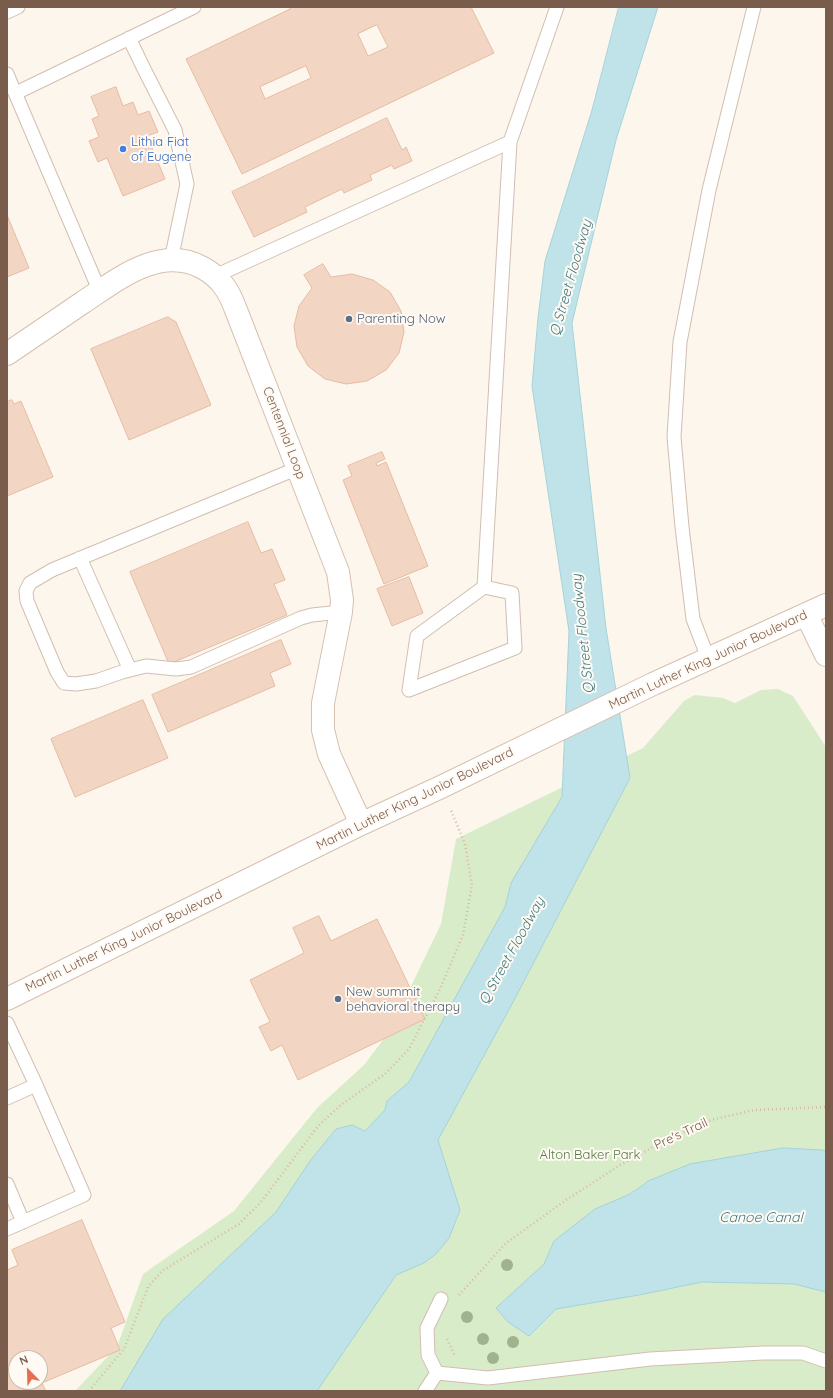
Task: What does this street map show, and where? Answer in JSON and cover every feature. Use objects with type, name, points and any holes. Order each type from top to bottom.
[{"type":"main road","name":"Centennial Loop","points":[[7,354],[129,273],[150,263],[171,260],[192,263],[215,276],[229,293],[338,572],[342,600],[341,612],[322,703],[323,730],[329,754],[361,824]]},
{"type":"main road","name":"Martin Luther King Junior Boulevard","points":[[7,999],[361,824],[708,658],[826,605]]},
{"type":"main road","points":[[806,614],[826,655]]},
{"type":"lane","points":[[7,12],[18,7]]},
{"type":"lane","points":[[16,94],[194,7]]},
{"type":"lane","points":[[484,587],[510,142],[557,7]]},
{"type":"lane","points":[[708,658],[693,618],[681,520],[674,437],[680,342],[709,190],[754,7]]},
{"type":"lane","points":[[129,38],[175,130],[187,184],[171,260]]},
{"type":"lane","points":[[7,74],[100,292]]},
{"type":"lane","points":[[215,276],[510,142]]},
{"type":"lane","points":[[298,468],[52,570],[30,582],[26,591],[27,601],[57,672],[64,683],[76,684],[96,681],[146,666],[176,669],[191,667],[301,618],[312,615],[341,612]]},
{"type":"lane","points":[[80,558],[130,670]]},
{"type":"lane","points":[[484,587],[512,593],[515,648],[410,690],[418,636],[484,587]]},
{"type":"lane","points":[[7,1023],[84,1195],[7,1229]]},
{"type":"lane","points":[[7,1098],[36,1085]]},
{"type":"lane","points":[[7,1184],[23,1222]]},
{"type":"lane","points":[[437,1373],[428,1355],[427,1328],[441,1299]]},
{"type":"lane","points":[[437,1373],[488,1378],[650,1359],[763,1352],[803,1353],[826,1361]]},
{"type":"lane","points":[[425,1391],[437,1373]]},
{"type":"path","points":[[88,1391],[124,1349],[148,1287],[162,1271],[239,1224],[261,1202],[318,1126],[342,1104],[385,1074],[409,1049],[440,989],[464,935],[472,885],[466,844],[441,787]]},
{"type":"path","name":"Pre's Trail","points":[[455,1300],[506,1243],[572,1196],[620,1165],[670,1138],[711,1120],[754,1110],[826,1107]]},
{"type":"path","points":[[445,1334],[465,1376]]},
{"type":"green space","name":"Alton Baker Park","points":[[778,689],[793,696],[826,747],[826,1391],[75,1391],[117,1347],[143,1274],[234,1211],[317,1108],[364,1065],[389,1032],[441,924],[456,839],[643,748],[684,701],[695,695],[723,698],[735,703],[761,690]]},
{"type":"water","name":"Q Street Floodway","points":[[619,7],[658,7],[616,140],[572,323],[606,628],[630,778],[512,1004],[438,1140],[460,1210],[449,1238],[436,1254],[424,1263],[396,1275],[317,1391],[120,1391],[163,1319],[276,1212],[310,1161],[336,1129],[352,1125],[365,1131],[385,1110],[387,1101],[409,1082],[505,907],[511,883],[562,797],[569,631],[532,386],[545,261],[592,110]]},
{"type":"water","name":"Canoe Canal","points":[[783,1148],[823,1150],[826,1152],[826,1292],[794,1284],[702,1282],[639,1295],[556,1309],[529,1336],[508,1322],[496,1308],[544,1264],[554,1241],[595,1209],[628,1195],[648,1181],[690,1164]]},
{"type":"building","points":[[289,7],[471,7],[494,53],[242,174],[186,59],[290,9]],"holes":[[[377,25],[388,47],[368,56],[358,34]],[[306,66],[311,78],[265,99],[260,87]]]},
{"type":"building","name":"Lithia Fiat of Eugene","points":[[116,87],[123,106],[133,102],[138,115],[149,111],[158,132],[147,136],[165,179],[123,196],[107,158],[98,162],[89,141],[99,137],[92,119],[99,116],[91,97]]},
{"type":"building","points":[[387,118],[402,150],[406,147],[412,161],[394,169],[392,165],[370,175],[372,180],[344,193],[342,189],[305,207],[307,212],[254,237],[232,192]]},
{"type":"building","points":[[7,215],[29,268],[7,277]]},
{"type":"building","name":"Parenting Now","points":[[323,264],[331,277],[352,274],[373,280],[390,292],[401,311],[404,332],[399,353],[386,370],[367,381],[346,384],[325,379],[308,366],[297,347],[294,326],[299,306],[312,288],[304,275]]},
{"type":"building","points":[[168,317],[176,322],[211,405],[129,440],[91,349]]},
{"type":"building","points":[[12,400],[14,404],[21,401],[53,477],[7,496],[7,402]]},
{"type":"building","points":[[382,452],[385,459],[376,463],[377,466],[386,462],[428,566],[384,584],[343,480],[352,476],[348,466]]},
{"type":"building","points":[[248,522],[261,553],[272,549],[285,580],[274,584],[287,615],[169,664],[130,572]]},
{"type":"building","points":[[409,577],[423,613],[392,626],[377,589]]},
{"type":"building","points":[[281,640],[291,664],[270,673],[275,686],[168,732],[152,695]]},
{"type":"building","points":[[143,700],[168,758],[75,797],[51,739]]},
{"type":"building","name":"New summit behavioral therapy","points":[[319,916],[331,941],[377,919],[425,1019],[298,1080],[282,1045],[271,1051],[259,1027],[270,1022],[250,980],[304,953],[293,928]]},
{"type":"building","points":[[82,1220],[125,1322],[111,1328],[120,1350],[48,1380],[48,1350],[8,1350],[8,1390],[46,1391],[7,1391],[7,1270],[18,1265],[12,1250]]},
{"type":"place","name":"Lithia Fiat of Eugene","points":[[123,149]]},
{"type":"place","name":"Parenting Now","points":[[349,319]]},
{"type":"place","name":"New summit behavioral therapy","points":[[338,999]]}]
